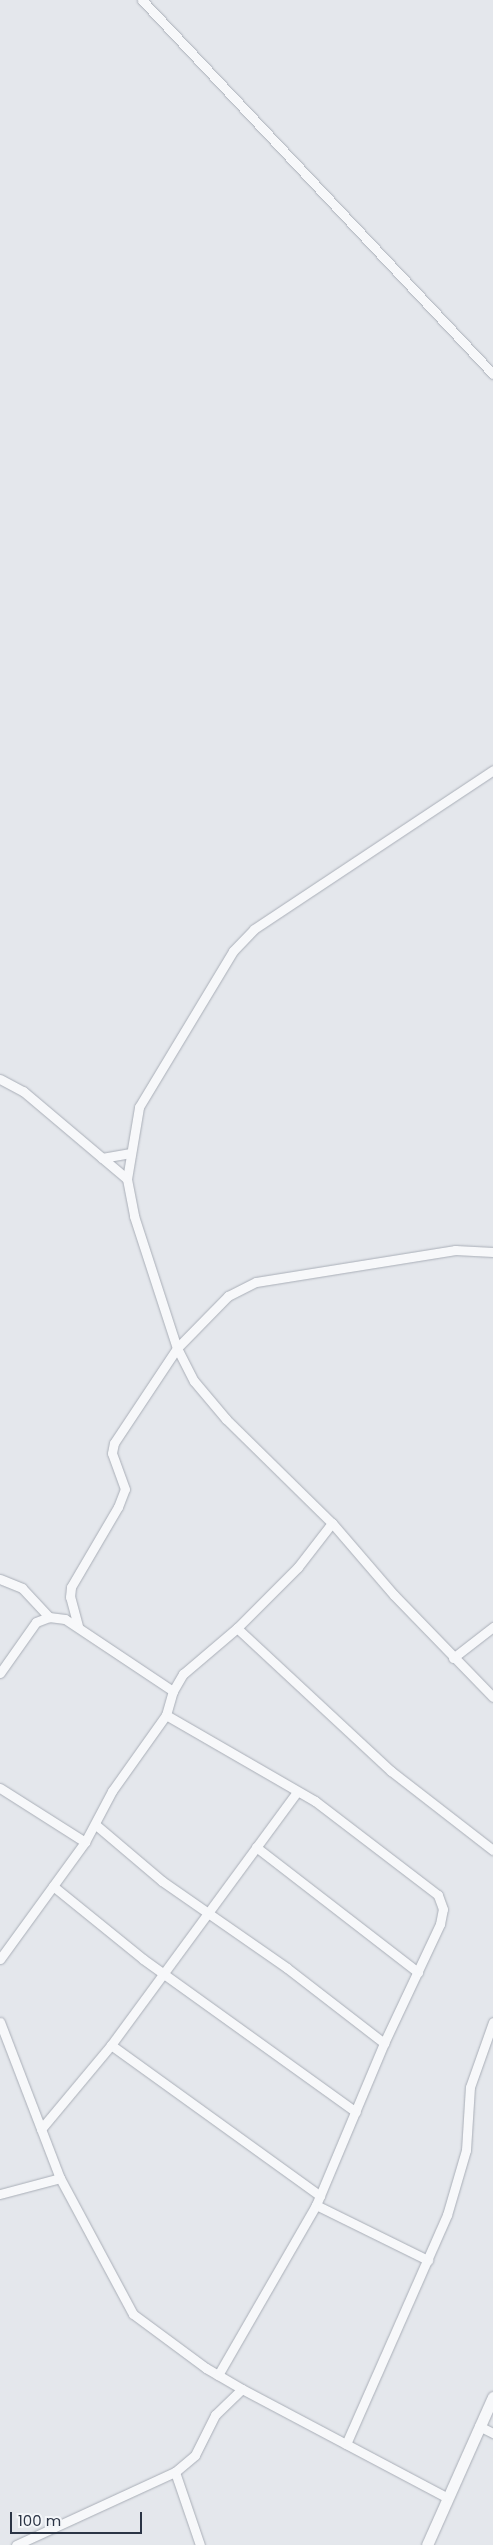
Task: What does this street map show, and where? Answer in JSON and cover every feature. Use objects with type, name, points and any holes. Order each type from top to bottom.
[{"type":"street","points":[[142,0],[493,374]]},
{"type":"street","points":[[493,770],[254,929],[233,951],[138,1106],[127,1179],[134,1216],[177,1348],[194,1380],[226,1419],[332,1523],[453,1658],[493,1697]]},
{"type":"street","points":[[0,1079],[15,1085],[127,1179]]},
{"type":"street","points":[[102,1158],[131,1154]]},
{"type":"street","points":[[78,1626],[70,1597],[71,1587],[118,1507],[125,1489],[112,1453],[114,1443],[177,1348],[228,1296],[256,1282],[455,1250],[493,1252]]},
{"type":"street","points":[[0,1959],[86,1842],[112,1791],[166,1715],[173,1691],[183,1674],[237,1628],[298,1567],[332,1523]]},
{"type":"street","points":[[0,1580],[22,1588],[37,1600],[49,1617]]},
{"type":"street","points":[[0,1673],[36,1622],[49,1617],[65,1619],[78,1626],[173,1691]]},
{"type":"street","points":[[453,1658],[493,1627]]},
{"type":"street","points":[[237,1628],[391,1771],[493,1850]]},
{"type":"street","points":[[166,1715],[297,1792],[363,1836],[438,1895],[443,1909],[440,1924],[384,2043],[318,2201],[218,2375]]},
{"type":"street","points":[[0,1788],[86,1842]]},
{"type":"street","points":[[41,2129],[111,2045],[297,1792]]},
{"type":"street","points":[[96,1825],[207,1913],[287,1968],[384,2043]]},
{"type":"street","points":[[256,1847],[418,1972]]},
{"type":"street","points":[[53,1886],[163,1972],[356,2112]]},
{"type":"street","points":[[0,2022],[60,2178],[133,2314],[218,2375],[448,2498]]},
{"type":"street","points":[[346,2444],[428,2260],[458,2181],[466,2150],[470,2088],[493,2022]]},
{"type":"street","points":[[111,2045],[318,2201],[428,2260]]},
{"type":"street","points":[[0,2194],[60,2178]]},
{"type":"street","points":[[16,2545],[175,2472],[195,2455],[215,2416],[242,2389]]},
{"type":"street","points":[[427,2545],[493,2398]]},
{"type":"street","points":[[479,2426],[493,2433]]},
{"type":"street","points":[[175,2472],[200,2545]]}]
